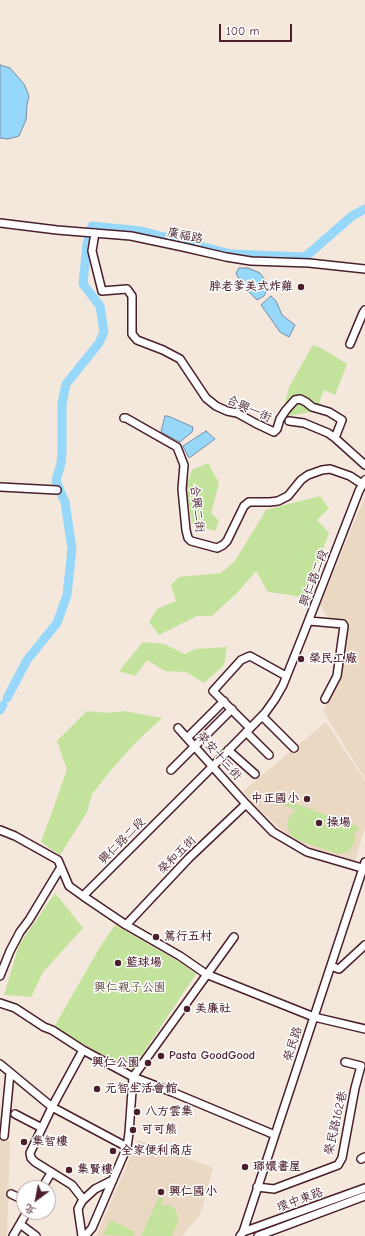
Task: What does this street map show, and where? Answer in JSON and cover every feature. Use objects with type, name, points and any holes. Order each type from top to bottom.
[{"type":"street","name":"廣福路","points":[[0,223],[72,232],[131,236],[227,254],[251,261],[309,263],[365,269]]},
{"type":"street","name":"合興一街","points":[[95,233],[92,250],[102,291],[126,289],[132,296],[132,334],[137,340],[163,350],[180,359],[206,398],[216,406],[227,411],[237,413],[274,432],[277,429],[280,419],[290,404],[295,400],[300,399],[312,407],[329,412],[342,420],[335,438]]},
{"type":"street","points":[[350,344],[362,313],[365,310]]},
{"type":"street","name":"合興二街","points":[[124,418],[177,447],[184,465],[182,489],[188,538],[191,541],[217,548],[227,541],[244,506],[249,502],[278,501],[288,496],[301,480],[308,475],[330,469],[364,482]]},
{"type":"street","points":[[289,421],[304,422],[328,433],[365,465]]},
{"type":"street","name":"興仁路二段","points":[[83,896],[262,716],[275,699],[309,621],[364,482]]},
{"type":"street","points":[[0,487],[57,490]]},
{"type":"street","points":[[309,621],[343,624],[344,626],[337,676],[325,699]]},
{"type":"street","points":[[269,755],[232,710],[213,691],[241,660],[250,656],[286,676]]},
{"type":"street","points":[[187,738],[224,701]]},
{"type":"street","points":[[171,770],[232,710]]},
{"type":"street","points":[[262,716],[294,748]]},
{"type":"street","name":"榮安十三街","points":[[178,728],[246,804],[274,832],[307,852],[364,866]]},
{"type":"street","points":[[228,750],[255,774]]},
{"type":"street","name":"榮和五街","points":[[126,925],[188,858],[246,804]]},
{"type":"street","points":[[0,830],[50,854],[58,860],[69,886],[126,925],[180,956],[206,974],[314,1017],[365,1029]]},
{"type":"street","name":"榮民路","points":[[243,1235],[257,1188],[364,866]]},
{"type":"street","points":[[0,976],[20,932],[29,920],[61,867]]},
{"type":"street","points":[[84,1236],[92,1228],[127,1147],[130,1133],[133,1077],[234,937]]},
{"type":"street","points":[[331,966],[339,969],[364,947]]},
{"type":"street","points":[[0,1003],[15,1008],[83,1050],[133,1077],[275,1135]]},
{"type":"street","points":[[83,1050],[52,1107],[31,1155],[35,1162],[72,1185],[83,1199]]},
{"type":"street","name":"榮民路162巷","points":[[257,1188],[274,1189],[338,1165],[342,1158],[361,1066],[345,1062]]},
{"type":"street","points":[[0,1064],[52,1107],[127,1147]]},
{"type":"street","points":[[4,1136],[10,1073]]},
{"type":"street","points":[[15,1114],[42,1128]]},
{"type":"street","points":[[47,1180],[51,1173]]},
{"type":"street","points":[[84,1236],[78,1209],[83,1199],[95,1189],[112,1180]]},
{"type":"street","name":"環中東路","points":[[243,1235],[365,1188]]},
{"type":"street","points":[[11,1194],[16,1196]]},
{"type":"street","name":"環中東路","points":[[258,1236],[365,1196]]},
{"type":"street","points":[[13,1236],[23,1220]]},
{"type":"street","points":[[20,1224],[36,1236]]},
{"type":"shaded area","points":[[365,496],[365,779],[323,711],[340,678],[348,619],[330,620],[320,605]]},
{"type":"shaded area","name":"中正國小","points":[[326,722],[365,781],[365,827],[355,861],[315,849],[292,839],[257,808],[243,791]]},
{"type":"shaded area","name":"興仁國小","points":[[138,1140],[213,1168],[200,1215],[182,1236],[96,1236]]},
{"type":"shaded area","points":[[0,1141],[10,1141],[7,1236],[0,1236]]},
{"type":"green space","points":[[313,345],[321,348],[347,364],[335,395],[324,390],[319,403],[328,409],[282,417],[289,387]]},
{"type":"green space","points":[[208,463],[219,483],[211,513],[219,521],[215,531],[192,524],[186,487],[192,470]]},
{"type":"green space","points":[[320,496],[329,508],[317,520],[329,533],[305,597],[268,592],[256,571],[238,592],[212,616],[197,616],[159,635],[149,622],[157,609],[176,601],[171,585],[179,577],[221,573],[235,561],[266,510]]},
{"type":"green space","points":[[143,642],[164,644],[185,654],[196,649],[227,647],[224,665],[204,683],[186,672],[165,671],[147,660],[135,676],[119,671]]},
{"type":"green space","points":[[87,711],[107,713],[124,711],[162,718],[137,741],[92,794],[87,812],[60,855],[41,842],[67,770],[57,741]]},
{"type":"green space","name":"操場","points":[[277,797],[359,827],[357,832],[354,831],[355,841],[349,851],[338,854],[298,840],[290,834],[288,820],[297,810],[275,802]]},
{"type":"green space","points":[[55,893],[83,928],[43,972],[31,997],[4,995],[19,945]]},
{"type":"green space","name":"興仁親子公園","points":[[115,925],[181,963],[196,974],[131,1071],[54,1027],[100,947]]},
{"type":"green space","points":[[159,1197],[164,1199],[161,1205],[169,1205],[174,1208],[178,1217],[178,1222],[172,1236],[141,1236]]},
{"type":"green space","points":[[110,1220],[135,1232],[133,1236],[103,1235]]},
{"type":"water","points":[[0,65],[10,68],[24,84],[29,96],[26,120],[19,136],[8,139],[0,138]]},
{"type":"water","points":[[239,268],[248,268],[260,273],[267,283],[267,290],[264,296],[257,300],[242,285],[236,273]]},
{"type":"water","points":[[271,296],[276,301],[282,315],[295,325],[289,337],[280,332],[261,305]]},
{"type":"water","points":[[165,416],[193,427],[192,432],[180,442],[161,432]]},
{"type":"water","points":[[206,431],[215,439],[189,458],[183,446]]},
{"type":"waterway","points":[[7,698],[27,660],[57,623],[67,595],[72,549],[65,502],[56,481],[61,463],[62,452],[62,404],[66,384],[99,343],[104,332],[100,306],[83,284],[87,244],[92,226],[141,231],[231,254],[305,257],[352,216],[365,209]]},
{"type":"waterway","points":[[0,710],[3,705]]},
{"type":"place","name":"胖老爹美式炸雞","points":[[301,287]]},
{"type":"place","name":"榮民工廠","points":[[301,659]]},
{"type":"place","name":"中正國小","points":[[307,799]]},
{"type":"place","name":"操場","points":[[319,823]]},
{"type":"place","name":"篤行五村","points":[[156,937]]},
{"type":"place","name":"籃球場","points":[[118,963]]},
{"type":"place","name":"美廉社","points":[[187,1009]]},
{"type":"place","name":"Pasta GoodGood","points":[[161,1056]]},
{"type":"place","name":"興仁公園","points":[[148,1063]]},
{"type":"place","name":"元智生活會館","points":[[97,1089]]},
{"type":"place","name":"八方雲集","points":[[137,1112]]},
{"type":"place","name":"可可熊","points":[[133,1130]]},
{"type":"place","name":"集智樓","points":[[24,1142]]},
{"type":"place","name":"全家便利商店","points":[[113,1151]]},
{"type":"place","name":"瑯嬛書屋","points":[[245,1167]]},
{"type":"place","name":"集賢樓","points":[[69,1170]]},
{"type":"place","name":"興仁國小","points":[[161,1192]]}]
